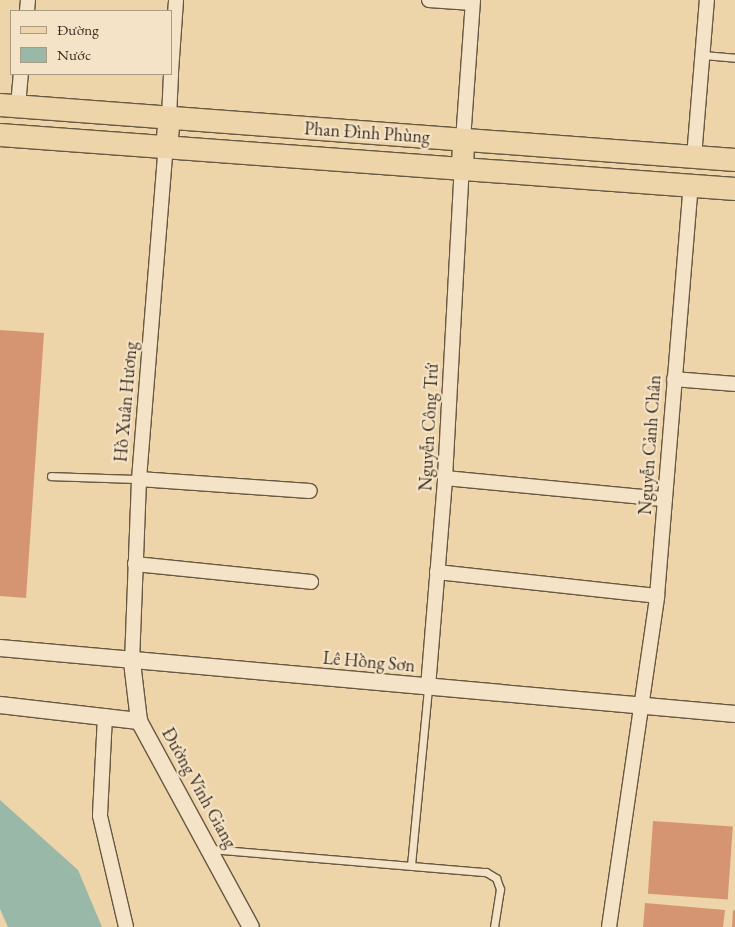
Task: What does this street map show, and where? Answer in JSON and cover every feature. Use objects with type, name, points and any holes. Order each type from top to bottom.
[{"type":"highway","name":"Phan Đình Phùng","points":[[9,105],[735,160]]},
{"type":"highway","name":"Phan Đình Phùng","points":[[0,135],[735,189]]},
{"type":"main road","points":[[166,146],[168,117]]},
{"type":"main road","points":[[462,169],[464,140]]},
{"type":"main road","points":[[691,185],[694,157]]},
{"type":"street","points":[[172,58],[176,0]]},
{"type":"street","points":[[429,0],[472,1],[464,140]]},
{"type":"street","points":[[694,157],[708,0]]},
{"type":"street","points":[[9,105],[21,75]]},
{"type":"street","points":[[168,117],[171,75]]},
{"type":"street","name":"Hồ Xuân Hương","points":[[132,662],[139,480],[166,146]]},
{"type":"street","name":"Nguyễn Công Trứ","points":[[428,687],[445,478],[462,169]]},
{"type":"street","name":"Nguyễn Cảnh Chân","points":[[609,927],[657,596],[691,185]]},
{"type":"street","points":[[674,379],[735,384]]},
{"type":"street","points":[[445,478],[665,499]]},
{"type":"street","points":[[139,480],[310,490]]},
{"type":"street","points":[[135,564],[312,582]]},
{"type":"street","points":[[437,572],[657,596]]},
{"type":"street","name":"Lê Hồng Sơn","points":[[0,648],[132,662],[735,714]]},
{"type":"street","name":"Đường Vĩnh Giang","points":[[132,662],[140,721],[251,927]]},
{"type":"street","points":[[0,705],[140,721]]},
{"type":"street","points":[[105,716],[100,816],[126,927]]},
{"type":"lane","points":[[702,55],[735,58]]},
{"type":"lane","points":[[52,476],[139,480]]},
{"type":"lane","points":[[412,865],[428,687]]},
{"type":"lane","points":[[210,849],[412,865],[492,874],[500,888],[494,927]]},
{"type":"water","points":[[0,800],[78,870],[102,927],[8,927],[0,909]]},
{"type":"building","points":[[0,330],[44,333],[26,598],[0,596]]},
{"type":"building","points":[[653,821],[733,827],[728,899],[648,894]]},
{"type":"building","points":[[645,903],[725,910],[723,927],[643,927]]},
{"type":"building","points":[[733,910],[735,911],[735,927],[732,927]]}]
